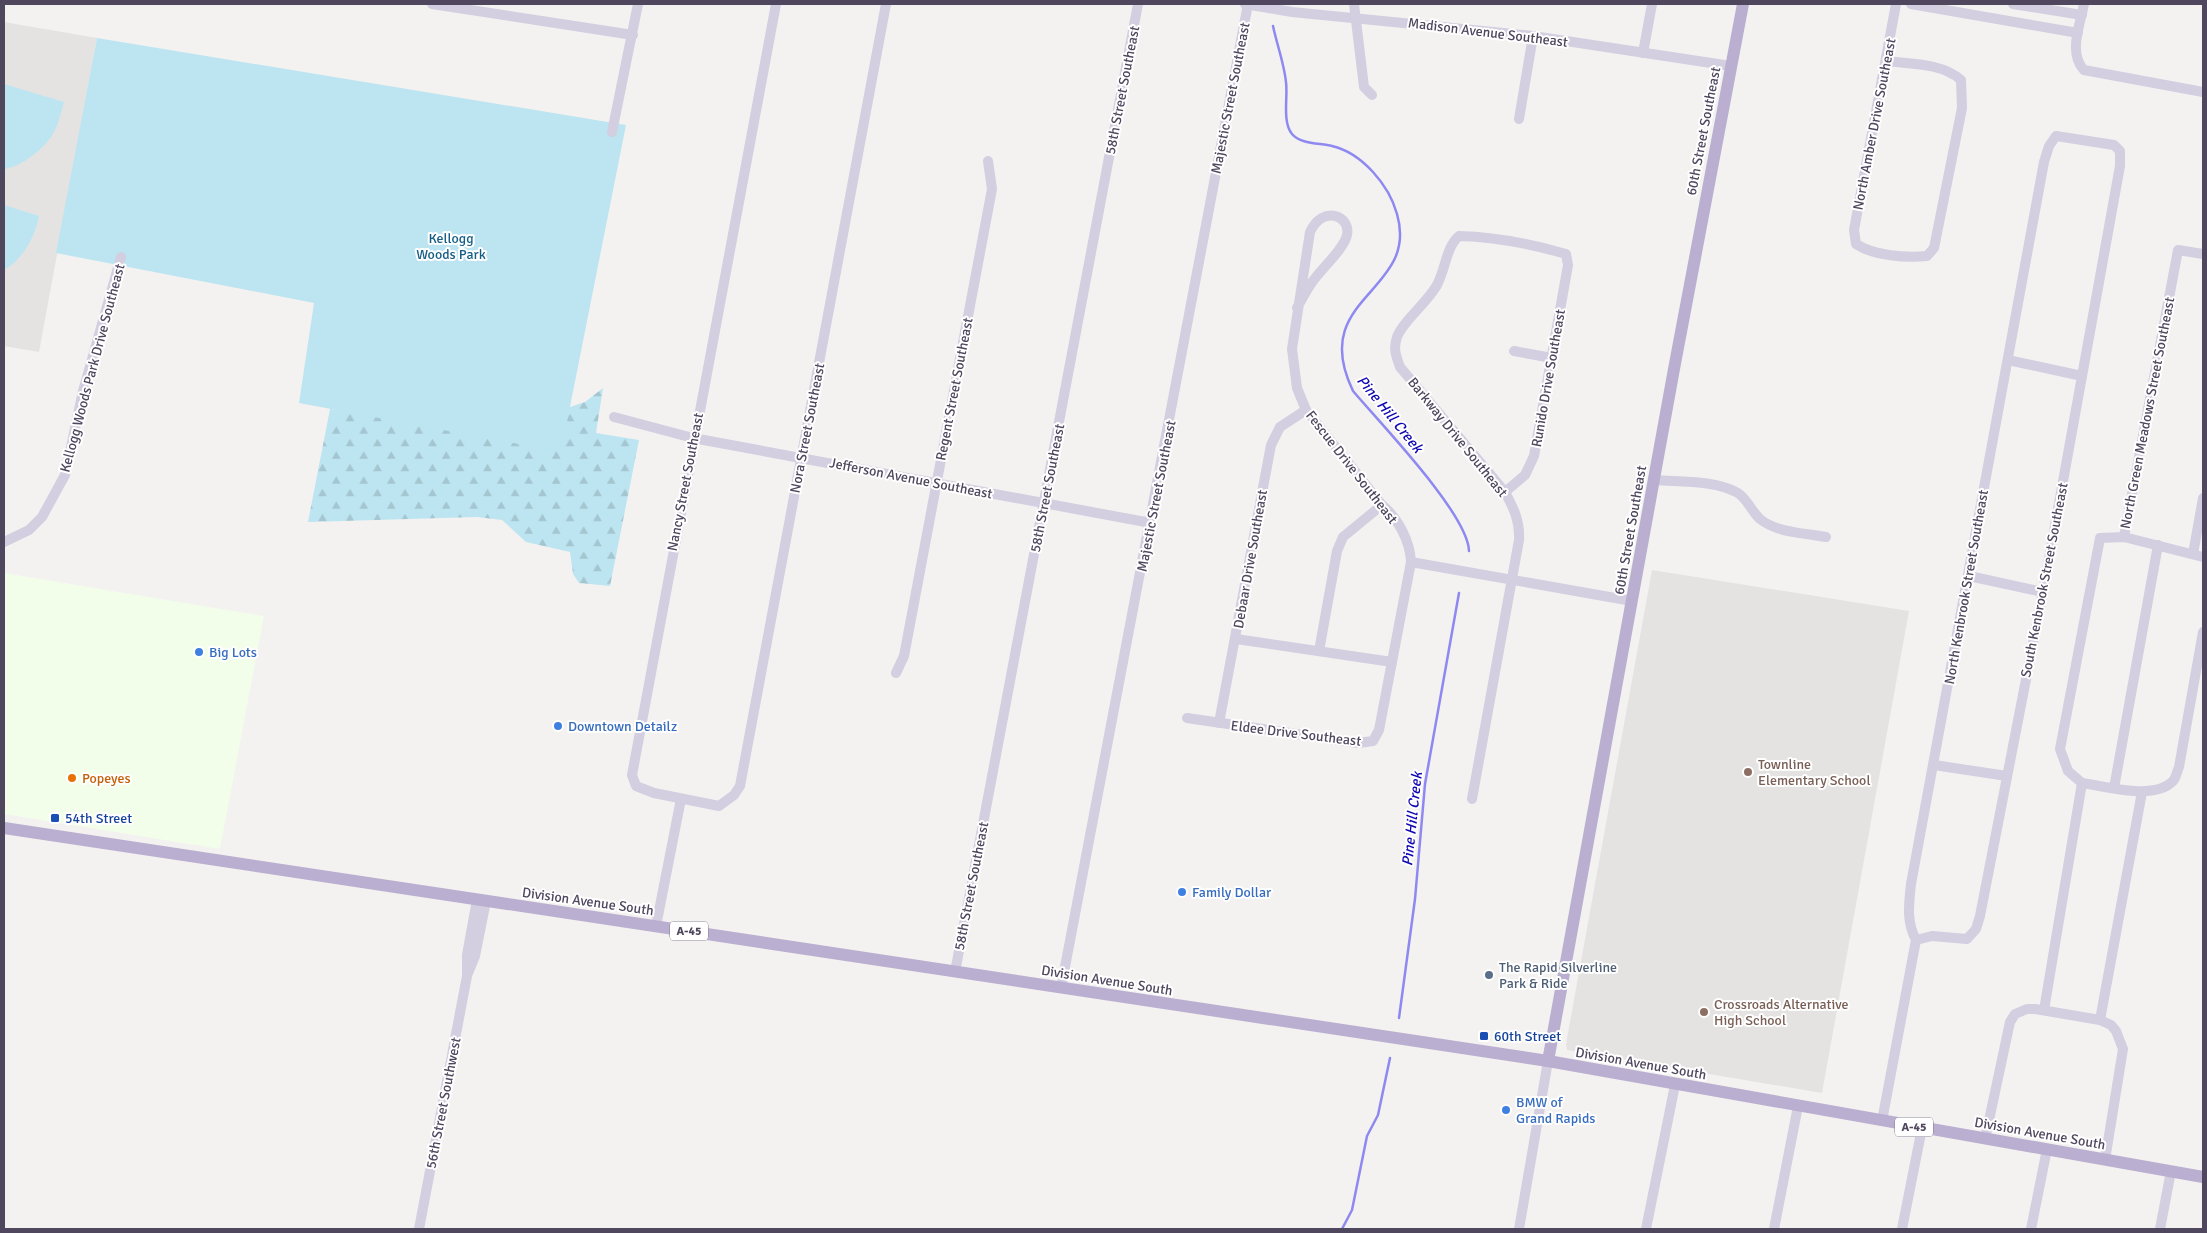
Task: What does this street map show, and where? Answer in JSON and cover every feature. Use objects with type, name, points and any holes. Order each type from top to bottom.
[{"type":"main road","name":"60th Street Southeast","points":[[1548,1062],[1743,4]]},
{"type":"main road","name":"Division Avenue South","points":[[4,828],[1548,1062],[2203,1177]]},
{"type":"street","points":[[432,4],[633,35]]},
{"type":"street","points":[[612,132],[638,4]]},
{"type":"street","name":"Nancy Street Southeast","points":[[681,799],[654,793],[636,786],[632,775],[693,438],[776,4]]},
{"type":"street","name":"Nora Street Southeast","points":[[681,799],[719,806],[734,795],[740,786],[886,4]]},
{"type":"street","name":"58th Street Southeast","points":[[955,972],[1138,4]]},
{"type":"street","name":"Madison Avenue Southeast","points":[[1246,4],[1292,12],[1533,36],[1731,66]]},
{"type":"street","name":"Majestic Street Southeast","points":[[1062,988],[1151,523],[1246,4]]},
{"type":"street","points":[[1354,4],[1364,86],[1372,95]]},
{"type":"street","points":[[1643,53],[1652,4]]},
{"type":"street","name":"North Amber Drive Southeast","points":[[1886,61],[1934,67],[1953,72],[1961,80],[1962,108],[1934,248],[1927,256],[1914,258],[1864,249],[1856,244],[1854,230],[1861,183],[1896,4]]},
{"type":"street","points":[[1911,4],[2078,33]]},
{"type":"street","points":[[1977,15],[1979,4]]},
{"type":"street","points":[[2013,4],[2082,15]]},
{"type":"street","points":[[2084,4],[2078,33],[2076,59],[2080,65],[2090,72],[2203,92]]},
{"type":"street","points":[[1519,118],[1533,36]]},
{"type":"street","name":"North Kenbrook Street Southeast","points":[[1882,1121],[1916,940],[1910,928],[1908,909],[2044,162],[2052,139],[2062,136],[2114,145],[2120,151],[2120,166]]},
{"type":"street","name":"Regent Street Southeast","points":[[896,673],[904,656],[992,190],[988,161]]},
{"type":"street","name":"South Kenbrook Street Southeast","points":[[1916,940],[1932,936],[1966,939],[1976,929],[1987,884],[2043,592],[2120,166]]},
{"type":"street","name":"Fescue Drive Southeast","points":[[1297,308],[1312,282],[1343,244],[1347,235],[1348,229],[1345,222],[1336,216],[1326,215],[1315,222],[1313,227],[1297,308],[1294,327],[1292,366],[1297,388],[1306,410],[1382,505],[1391,513],[1400,527],[1411,552],[1411,562],[1379,730],[1373,741]]},
{"type":"street","name":"Barkway Drive Southeast","points":[[1472,799],[1512,579],[1519,523],[1505,492],[1400,367],[1394,349],[1398,335],[1429,299],[1438,284],[1446,269],[1450,246],[1459,236],[1479,237],[1566,254]]},
{"type":"street","name":"North Green Meadows Street Southeast","points":[[2082,783],[2068,771],[2060,749],[2100,538],[2124,537],[2178,250],[2203,254]]},
{"type":"street","name":"Runido Drive Southeast","points":[[1505,492],[1525,475],[1534,456],[1568,265],[1566,254]]},
{"type":"street","name":"Kellogg Woods Park Drive Southeast","points":[[4,542],[29,530],[42,517],[65,475],[83,391],[121,257]]},
{"type":"street","points":[[1514,351],[1552,358]]},
{"type":"street","points":[[2008,360],[2082,376]]},
{"type":"street","name":"Debaar Drive Southeast","points":[[1219,723],[1271,445],[1280,427],[1306,410]]},
{"type":"street","name":"Jefferson Avenue Southeast","points":[[614,417],[693,438],[1151,523]]},
{"type":"street","points":[[1655,480],[1718,486],[1738,494],[1750,504],[1759,518],[1770,525],[1826,537]]},
{"type":"street","points":[[2124,537],[2198,555],[2203,498]]},
{"type":"street","points":[[1319,651],[1336,551],[1343,537],[1382,505]]},
{"type":"street","points":[[2114,788],[2158,545]]},
{"type":"street","points":[[1411,562],[1632,601]]},
{"type":"street","points":[[1969,576],[2043,592]]},
{"type":"street","points":[[2044,1010],[2082,783],[2142,792],[2159,789],[2173,781],[2179,767],[2203,632]]},
{"type":"street","points":[[1236,639],[1392,662]]},
{"type":"street","name":"Eldee Drive Southeast","points":[[1187,718],[1358,743],[1373,741]]},
{"type":"street","points":[[1934,765],[2007,776]]},
{"type":"street","points":[[2100,1020],[2142,792]]},
{"type":"street","points":[[656,926],[681,799]]},
{"type":"street","name":"56th Street Southwest","points":[[419,1229],[467,976],[467,952],[481,901]]},
{"type":"street","points":[[1985,1139],[2010,1022],[2014,1014],[2027,1009],[2044,1010],[2100,1020],[2110,1025],[2116,1031],[2123,1050],[2105,1160]]},
{"type":"street","points":[[1520,1229],[1548,1062]]},
{"type":"street","points":[[1646,1229],[1675,1085]]},
{"type":"street","points":[[1774,1229],[1798,1106]]},
{"type":"street","points":[[1902,1229],[1922,1128]]},
{"type":"street","points":[[2031,1229],[2047,1149]]},
{"type":"street","points":[[2160,1229],[2171,1171]]},
{"type":"shaded area","points":[[4,22],[97,38],[39,352],[4,346]]},
{"type":"shaded area","name":"Townline Elementary School","points":[[1652,570],[1909,611],[1822,1093],[1567,1050],[1566,1044]]},
{"type":"shaded area","points":[[4,573],[264,616],[220,849],[4,814]]},
{"type":"green space","name":"Kellogg Woods Park","points":[[97,38],[626,125],[561,452],[299,403],[314,303],[56,253]]},
{"type":"green space","points":[[4,84],[64,102],[56,129],[45,144],[25,161],[4,169]]},
{"type":"green space","points":[[4,205],[39,216],[35,232],[27,247],[17,260],[4,270]]},
{"type":"green space","points":[[603,388],[596,433],[639,440],[610,586],[579,583],[573,574],[570,552],[526,542],[502,520],[477,517],[308,522],[330,409],[441,420],[570,407],[585,402]]},
{"type":"waterway","name":"Pine Hill Creek","points":[[1273,26],[1285,75],[1286,116],[1292,134],[1300,140],[1343,150],[1364,163],[1388,192],[1397,214],[1400,240],[1393,262],[1353,314],[1344,334],[1343,359],[1353,391],[1421,469],[1439,493],[1465,535],[1469,551]]},
{"type":"waterway","name":"Pine Hill Creek","points":[[1399,1018],[1415,899],[1425,784],[1459,593]]},
{"type":"waterway","name":"Pine Hill Creek","points":[[1342,1229],[1352,1210],[1367,1136],[1378,1115],[1390,1058]]},
{"type":"place","name":"Big Lots","points":[[199,652]]},
{"type":"place","name":"Downtown Detailz","points":[[558,726]]},
{"type":"place","name":"Townline Elementary School","points":[[1748,772]]},
{"type":"place","name":"Popeyes","points":[[72,778]]},
{"type":"place","name":"54th Street","points":[[55,818]]},
{"type":"place","name":"Family Dollar","points":[[1182,892]]},
{"type":"place","name":"The Rapid Silverline Park & Ride","points":[[1489,975]]},
{"type":"place","name":"Crossroads Alternative High School","points":[[1704,1012]]},
{"type":"place","name":"60th Street","points":[[1484,1036]]},
{"type":"place","name":"BMW of Grand Rapids","points":[[1506,1110]]}]
